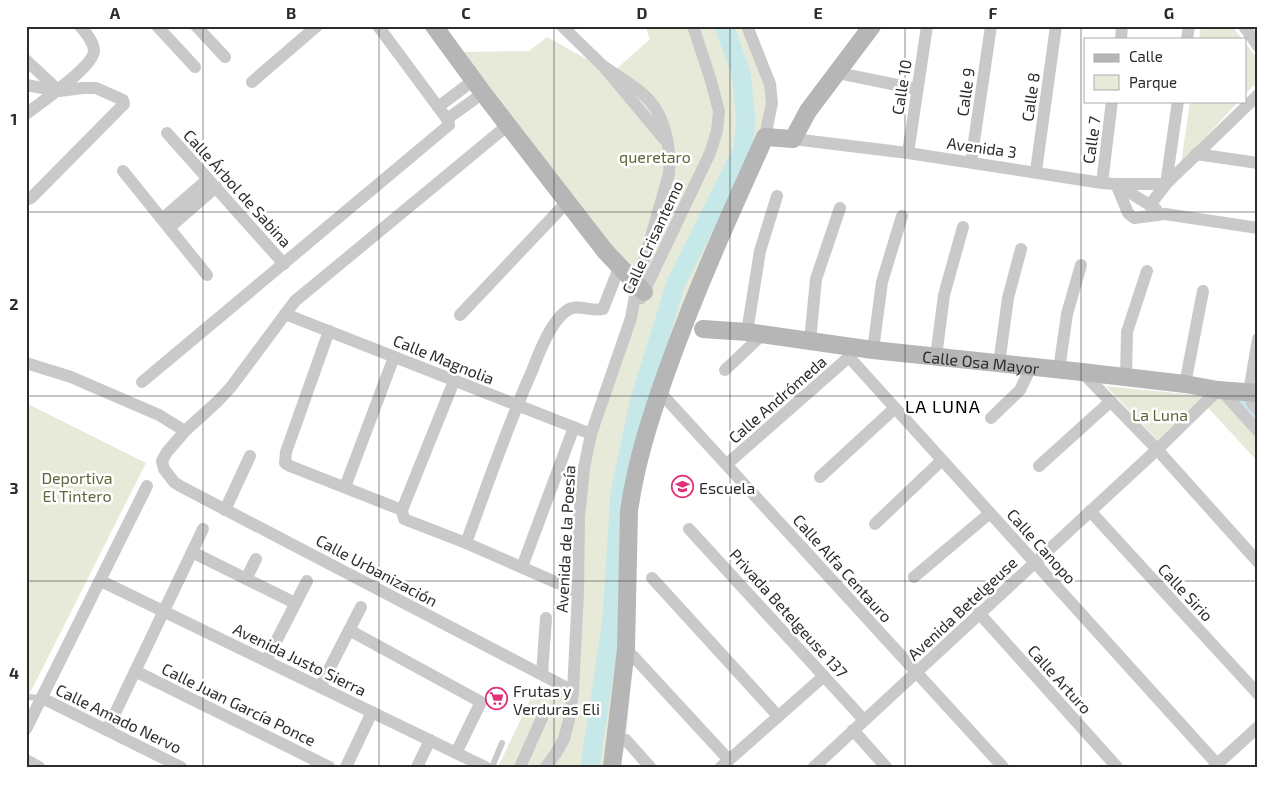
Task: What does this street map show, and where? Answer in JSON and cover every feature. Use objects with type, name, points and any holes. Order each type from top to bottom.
[{"type":"street","points":[[26,114],[59,91],[91,59],[94,52],[92,43],[80,26]]},
{"type":"street","points":[[157,26],[195,66]]},
{"type":"street","points":[[196,26],[225,58]]},
{"type":"street","points":[[252,82],[317,26]]},
{"type":"street","points":[[142,382],[449,125],[447,119],[378,26]]},
{"type":"street","points":[[434,26],[567,202],[619,268],[641,289]]},
{"type":"street","points":[[562,26],[602,66],[645,95],[655,106],[663,124],[670,159],[641,289]]},
{"type":"street","name":"Calle Crisantemo","points":[[641,289],[710,153],[717,131],[719,111],[693,26]]},
{"type":"street","points":[[612,767],[626,649],[631,494],[647,428],[659,391],[691,303],[765,137],[772,103],[770,84],[747,26]]},
{"type":"street","points":[[765,137],[793,139],[808,111],[872,26]]},
{"type":"street","name":"Calle 10","points":[[908,153],[926,26]]},
{"type":"street","name":"Calle 9","points":[[971,162],[991,26]]},
{"type":"street","name":"Calle 8","points":[[1036,172],[1056,26]]},
{"type":"street","points":[[1244,26],[1258,46]]},
{"type":"street","points":[[26,60],[59,91]]},
{"type":"street","points":[[838,73],[917,89]]},
{"type":"street","points":[[26,86],[59,91],[96,88],[123,100],[124,104],[31,198],[26,200]]},
{"type":"street","points":[[438,107],[478,86]]},
{"type":"street","points":[[447,119],[478,86]]},
{"type":"street","points":[[1150,205],[1166,184],[1258,95]]},
{"type":"street","name":"Calle 7","points":[[1102,183],[1112,102]]},
{"type":"street","points":[[1166,184],[1178,102]]},
{"type":"street","points":[[26,363],[89,385],[159,415],[185,431],[231,387],[295,301],[508,125]]},
{"type":"street","name":"Calle Árbol de Sabina","points":[[167,133],[284,264]]},
{"type":"street","name":"Avenida 3","points":[[793,139],[908,153],[1102,183],[1166,184]]},
{"type":"street","points":[[1196,154],[1258,162]]},
{"type":"street","points":[[122,171],[207,275]]},
{"type":"street","points":[[165,224],[212,183]]},
{"type":"street","points":[[1116,184],[1165,214]]},
{"type":"street","points":[[1116,184],[1131,216],[1134,218],[1165,214],[1258,228]]},
{"type":"street","points":[[726,370],[755,333],[760,251],[777,196]]},
{"type":"street","points":[[460,315],[567,202]]},
{"type":"street","points":[[810,340],[816,278],[840,208]]},
{"type":"street","points":[[873,350],[882,282],[902,216]]},
{"type":"street","points":[[936,357],[944,295],[963,227]]},
{"type":"street","points":[[999,364],[1008,298],[1021,249]]},
{"type":"street","points":[[1059,370],[1067,314],[1081,265]]},
{"type":"street","points":[[466,543],[517,406],[543,344],[559,318],[566,311],[573,308],[603,309],[619,268]]},
{"type":"street","points":[[1126,378],[1127,332],[1147,271]]},
{"type":"street","name":"Avenida de la Poesía","points":[[546,767],[564,738],[569,720],[573,691],[578,592],[579,518],[584,468],[591,434],[641,289]]},
{"type":"street","points":[[1185,384],[1203,292]]},
{"type":"street","name":"Calle Magnolia","points":[[285,314],[591,434]]},
{"type":"street","name":"Calle Osa Mayor","points":[[703,328],[810,340],[850,352],[873,350],[1082,372],[1220,390],[1253,392]]},
{"type":"street","points":[[329,331],[284,458],[290,466],[402,510]]},
{"type":"street","points":[[1258,340],[1252,403],[1258,410]]},
{"type":"street","name":"Calle Canopo","points":[[850,352],[894,408],[1216,766]]},
{"type":"street","name":"Calle Andrómeda","points":[[727,464],[850,352]]},
{"type":"street","points":[[345,487],[394,357]]},
{"type":"street","points":[[991,418],[1020,390],[1032,367]]},
{"type":"street","points":[[1082,372],[1157,450],[1258,562]]},
{"type":"street","points":[[454,381],[402,510],[404,519],[466,543],[578,592]]},
{"type":"street","points":[[1220,390],[1258,431]]},
{"type":"street","name":"Avenida Betelgeuse","points":[[814,767],[1220,390]]},
{"type":"street","name":"Calle Alfa Centauro","points":[[659,391],[1003,767]]},
{"type":"street","points":[[1038,466],[1111,401]]},
{"type":"street","points":[[820,477],[894,408]]},
{"type":"street","points":[[522,567],[574,427]]},
{"type":"street","name":"Calle Urbanización","points":[[185,431],[167,452],[162,461],[164,469],[169,476],[180,486],[573,691]]},
{"type":"street","points":[[225,510],[250,456]]},
{"type":"street","points":[[875,524],[942,460]]},
{"type":"street","points":[[26,729],[148,486]]},
{"type":"street","name":"Calle Sirio","points":[[1090,511],[1258,694]]},
{"type":"street","points":[[914,577],[990,513]]},
{"type":"street","name":"Privada Betelgeuse 137","points":[[689,528],[864,720]]},
{"type":"street","points":[[107,730],[203,529]]},
{"type":"street","points":[[192,552],[295,603]]},
{"type":"street","points":[[246,579],[256,559]]},
{"type":"street","points":[[652,578],[778,716]]},
{"type":"street","name":"Avenida Justo Sierra","points":[[101,581],[485,767]]},
{"type":"street","points":[[266,661],[307,581]]},
{"type":"street","points":[[320,687],[361,606]]},
{"type":"street","name":"Calle Arturo","points":[[979,613],[1117,767]]},
{"type":"street","points":[[542,674],[546,618]]},
{"type":"street","points":[[350,630],[482,702],[456,753]]},
{"type":"street","points":[[633,656],[725,763],[824,676]]},
{"type":"street","name":"Calle Juan García Ponce","points":[[135,671],[328,767]]},
{"type":"street","name":"Calle Amado Nervo","points":[[42,698],[181,767]]},
{"type":"street","points":[[346,767],[372,712]]},
{"type":"street","points":[[520,767],[542,718]]},
{"type":"street","points":[[1216,766],[1258,727]]},
{"type":"street","points":[[853,730],[886,767]]},
{"type":"street","points":[[417,767],[430,740]]},
{"type":"street","points":[[626,740],[650,767]]},
{"type":"street","points":[[26,760],[39,767]]},
{"type":"lane","points":[[26,697],[42,698]]},
{"type":"lane","points":[[492,767],[502,743]]},
{"type":"green space","name":"queretaro","points":[[645,26],[747,26],[772,103],[691,303],[631,494],[633,656],[626,740],[620,767],[498,767],[537,685],[572,691],[591,434],[637,285],[453,52],[529,51],[547,37],[612,73],[650,39]]},
{"type":"green space","points":[[1201,26],[1232,26],[1241,38],[1199,38]]},
{"type":"green space","points":[[1246,44],[1258,59],[1258,85],[1253,86],[1246,93]]},
{"type":"green space","points":[[1190,102],[1238,102],[1181,164]]},
{"type":"green space","points":[[1106,386],[1217,397],[1246,403],[1258,416],[1258,462],[1202,401],[1159,442]]},
{"type":"green space","name":"Deportiva El Tintero","points":[[26,403],[146,463],[26,701]]},
{"type":"waterway","points":[[590,767],[612,619],[620,492],[640,399],[676,283],[743,149],[746,119],[741,73],[724,26]]},
{"type":"waterway","name":"La Luna","points":[[1244,404],[1258,419]]},
{"type":"place","name":"Escuela","points":[[683,487]]},
{"type":"place","name":"Frutas y Verduras Eli","points":[[497,699]]},
{"type":"district","name":"LA LUNA","points":[[943,406]]}]
